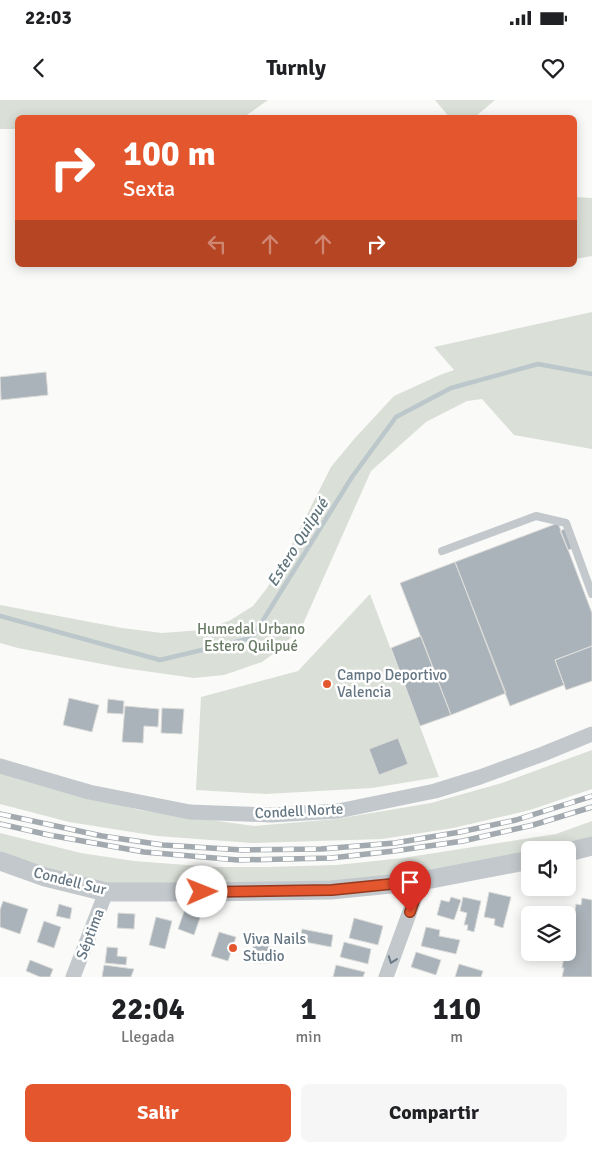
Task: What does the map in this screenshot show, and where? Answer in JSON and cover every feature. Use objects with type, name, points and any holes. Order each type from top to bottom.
[{"type":"street","name":"Condell Norte","points":[[0,766],[88,792],[190,812],[272,815],[338,811],[435,791],[480,777],[592,734]]},
{"type":"street","points":[[576,850],[592,846]]},
{"type":"street","name":"Condell Sur","points":[[0,861],[45,877],[106,892],[332,890],[421,881],[521,862]]},
{"type":"street","points":[[386,977],[421,881]]},
{"type":"street","name":"Séptima","points":[[73,977],[106,892]]},
{"type":"lane","points":[[442,551],[536,516],[566,523],[592,594]]},
{"type":"green space","points":[[0,100],[268,100],[247,115],[15,115],[15,129],[0,129]]},
{"type":"green space","points":[[435,100],[495,100],[477,115],[448,115]]},
{"type":"green space","points":[[577,197],[592,198],[592,256],[577,259]]},
{"type":"green space","name":"Humedal Urbano Estero Quilpué","points":[[592,312],[592,449],[514,435],[482,399],[467,401],[426,422],[371,471],[303,624],[281,648],[262,662],[224,675],[194,678],[123,668],[0,643],[0,605],[122,628],[162,633],[202,630],[229,621],[253,606],[267,588],[292,544],[331,467],[355,438],[394,396],[454,370],[434,347]]},
{"type":"green space","name":"Campo Deportivo Valencia","points":[[370,594],[439,777],[372,788],[266,794],[196,790],[201,697],[298,671]]},
{"type":"green space","points":[[592,750],[592,789],[530,810],[453,828],[382,839],[252,843],[157,836],[69,822],[0,804],[0,771],[139,810],[254,826],[336,819],[431,803],[502,783]]},
{"type":"green space","points":[[592,821],[592,840],[576,843],[576,841],[521,841],[521,854],[440,871],[315,883],[118,886],[61,874],[0,855],[0,833],[81,853],[134,861],[213,867],[337,865],[403,858],[556,834]]},
{"type":"building","points":[[46,372],[48,395],[1,400],[0,377]]},
{"type":"building","points":[[558,523],[592,613],[592,646],[555,660],[564,685],[510,706],[455,562]]},
{"type":"building","points":[[569,527],[577,547],[568,550],[560,531]]},
{"type":"building","points":[[455,562],[506,693],[451,715],[400,583]]},
{"type":"building","points":[[421,636],[451,715],[420,726],[391,648]]},
{"type":"building","points":[[592,646],[592,681],[566,690],[555,660]]},
{"type":"building","points":[[69,698],[99,705],[92,732],[63,725]]},
{"type":"building","points":[[108,699],[124,701],[123,714],[107,713]]},
{"type":"building","points":[[125,706],[159,709],[158,727],[144,726],[143,743],[122,742]]},
{"type":"building","points":[[162,708],[184,709],[182,734],[161,733]]},
{"type":"building","points":[[398,738],[408,764],[379,775],[369,749]]},
{"type":"building","points":[[489,892],[511,897],[503,928],[494,925],[495,919],[484,917]]},
{"type":"building","points":[[451,897],[461,900],[454,920],[437,915],[441,900],[449,902]]},
{"type":"building","points":[[463,897],[481,901],[474,932],[467,930],[468,925],[464,925],[467,913],[460,911]]},
{"type":"building","points":[[582,898],[592,900],[592,977],[562,977],[563,961],[576,961],[576,906],[576,904],[581,905]]},
{"type":"building","points":[[3,901],[28,909],[20,934],[0,927],[0,910]]},
{"type":"building","points":[[59,904],[72,908],[70,919],[56,916]]},
{"type":"building","points":[[185,909],[201,915],[194,935],[178,929]]},
{"type":"building","points":[[118,913],[135,914],[134,929],[117,928]]},
{"type":"building","points":[[156,917],[172,921],[165,949],[149,945]]},
{"type":"building","points":[[354,918],[383,926],[378,945],[349,938]]},
{"type":"building","points":[[44,921],[61,927],[54,948],[37,942]]},
{"type":"building","points":[[426,927],[440,930],[439,936],[460,940],[456,954],[421,946]]},
{"type":"building","points":[[302,929],[333,935],[331,947],[300,941]]},
{"type":"building","points":[[219,932],[236,937],[228,961],[211,956]]},
{"type":"building","points":[[253,937],[264,937],[264,943],[269,943],[270,963],[253,963]]},
{"type":"building","points":[[344,942],[371,949],[368,964],[340,957]]},
{"type":"building","points":[[107,947],[118,948],[117,956],[127,957],[126,965],[105,963]]},
{"type":"building","points":[[416,952],[441,960],[436,975],[411,967]]},
{"type":"building","points":[[30,960],[53,969],[50,977],[40,977],[26,971]]},
{"type":"building","points":[[459,964],[483,971],[481,977],[455,977]]},
{"type":"building","points":[[104,965],[134,969],[131,977],[102,977]]},
{"type":"building","points":[[336,965],[365,972],[363,977],[333,977]]},
{"type":"waterway","name":"Estero Quilpué","points":[[0,616],[160,660],[252,638],[352,477],[396,417],[451,388],[538,364],[592,374]]},
{"type":"railway","points":[[0,814],[102,836],[163,845],[242,850],[321,849],[395,843],[460,832],[516,820],[592,796]]},
{"type":"railway","points":[[0,824],[144,852],[238,860],[331,858],[463,841],[533,825],[592,807]]},
{"type":"place","name":"Campo Deportivo Valencia","points":[[327,684]]},
{"type":"place","name":"Viva Nails Studio","points":[[233,948]]},
{"type":"route","points":[[202,892],[332,890],[421,881],[410,912]]}]
